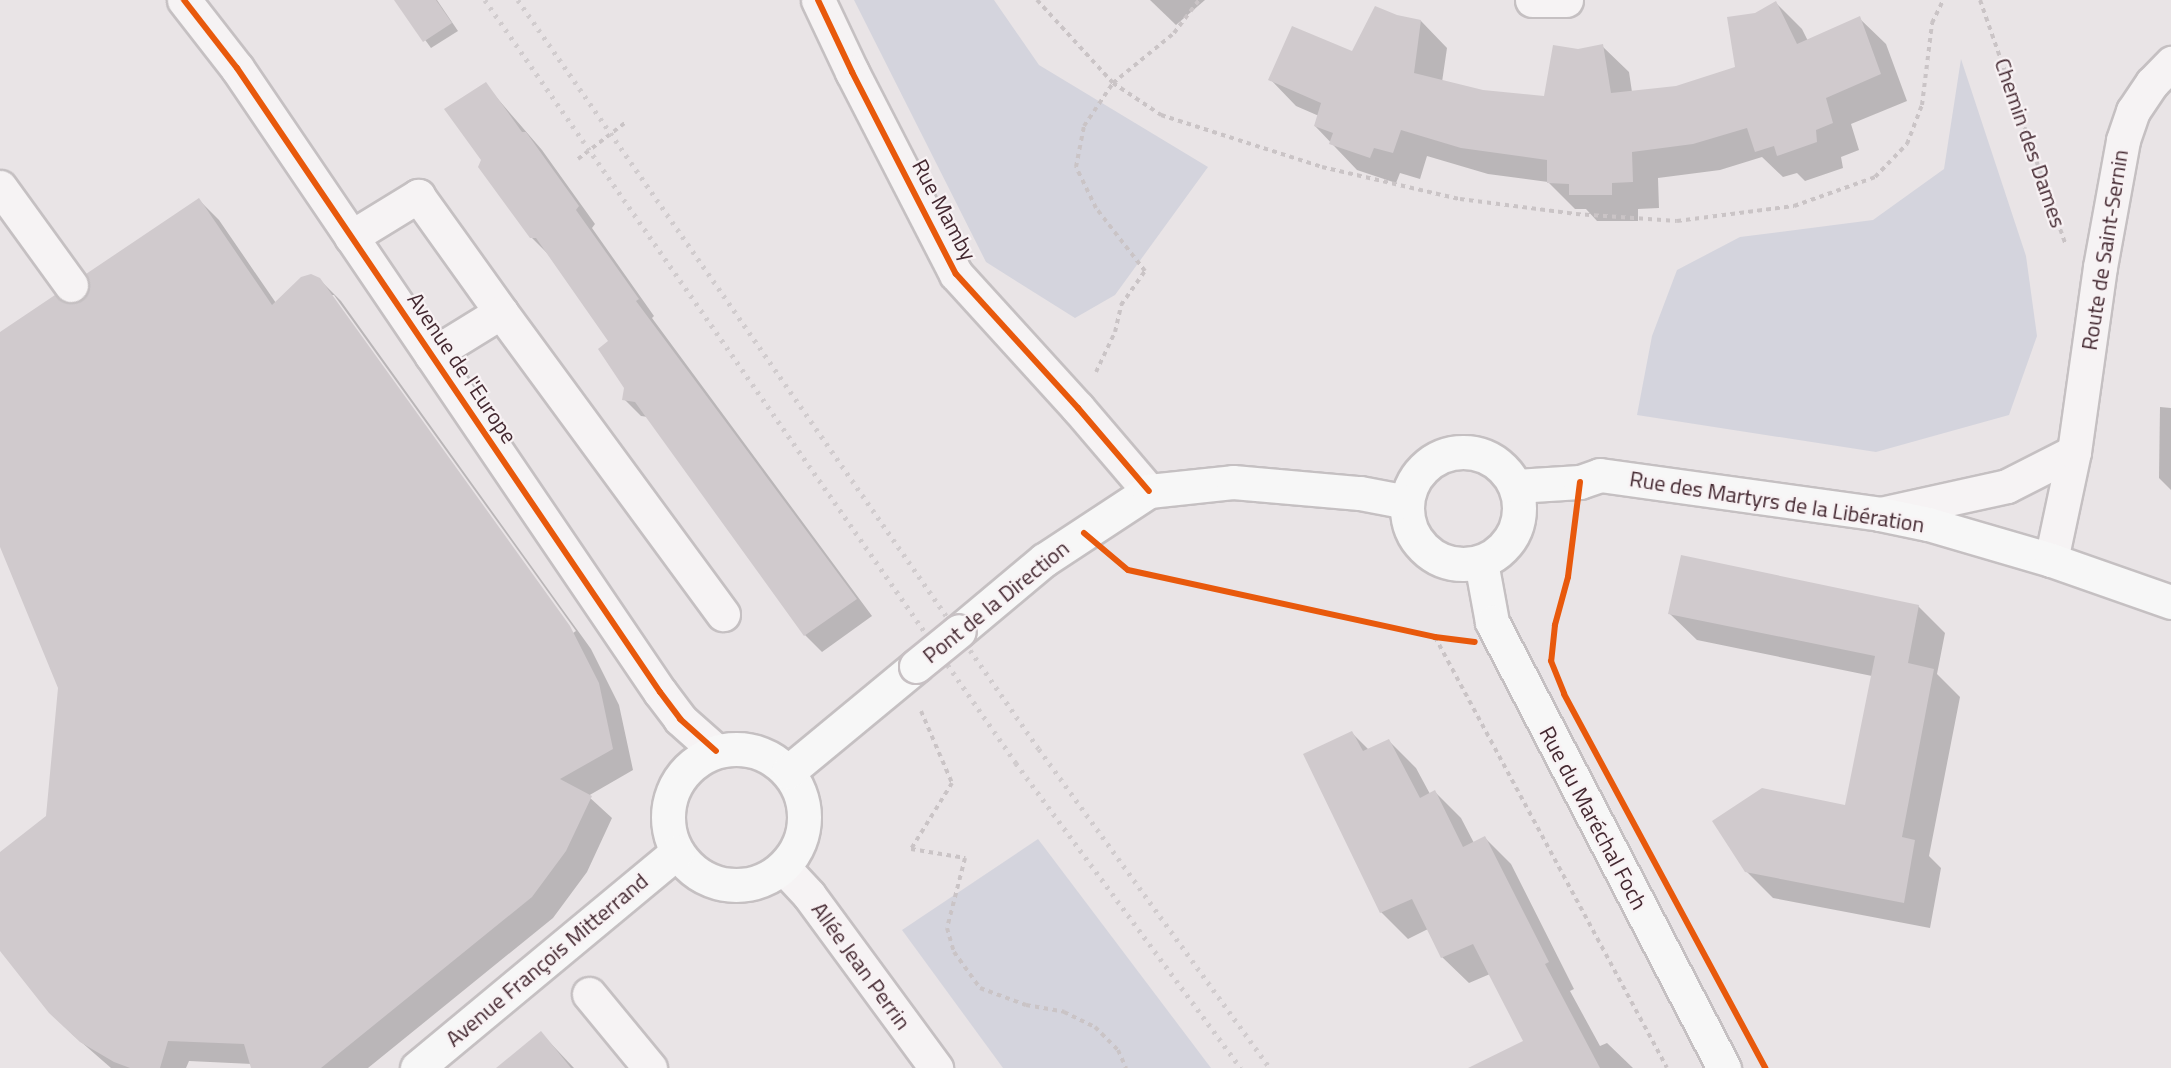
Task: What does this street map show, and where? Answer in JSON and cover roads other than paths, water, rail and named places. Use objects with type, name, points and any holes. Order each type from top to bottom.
[{"type":"main road","points":[[1455,452],[1474,452],[1491,458],[1506,470],[1516,486],[1520,504],[1518,522],[1510,539],[1497,553],[1481,562],[1462,564],[1444,560],[1427,551],[1415,537],[1408,520],[1407,502],[1412,483],[1422,469],[1437,457],[1455,452]]},
{"type":"main road","name":"Rue des Martyrs de la Libération","points":[[1516,486],[1580,482],[1600,475],[1880,514],[1928,524],[2051,560],[2171,602]]},
{"type":"main road","name":"Pont de la Direction","points":[[788,772],[1044,560],[1149,491],[1233,482],[1360,493],[1407,502]]},
{"type":"main road","name":"Rue du Maréchal Foch","points":[[1481,562],[1492,622],[1724,1068]]},
{"type":"main road","points":[[735,748],[755,750],[773,759],[788,772],[799,789],[804,821],[796,851],[783,867],[766,878],[747,884],[726,884],[707,879],[690,868],[677,852],[669,833],[667,812],[671,792],[682,775],[697,760],[716,751],[735,748]]},
{"type":"main road","name":"Avenue François Mitterrand","points":[[417,1068],[677,852]]},
{"type":"street","name":"Avenue de l'Europe","points":[[184,0],[237,68],[660,692],[680,719],[716,751]]},
{"type":"street","name":"Rue Mamby","points":[[818,0],[852,72],[956,274],[1078,408],[1149,491]]},
{"type":"street","points":[[1532,0],[1566,0]]},
{"type":"street","name":"Route de Saint-Sernin","points":[[2051,560],[2074,452],[2100,267],[2123,140],[2133,111],[2152,83],[2171,63]]},
{"type":"street","points":[[0,187],[71,285]]},
{"type":"street","points":[[351,237],[418,196],[723,614]]},
{"type":"street","points":[[430,355],[501,312]]},
{"type":"street","points":[[1880,514],[2007,486],[2074,452]]},
{"type":"street","name":"Allée Jean Perrin","points":[[783,867],[809,894],[936,1068]]},
{"type":"street","points":[[589,994],[650,1068]]},
{"type":"railway","points":[[485,0],[1016,763],[1241,1068]]},
{"type":"railway","points":[[518,0],[1039,749],[1270,1068]]}]
